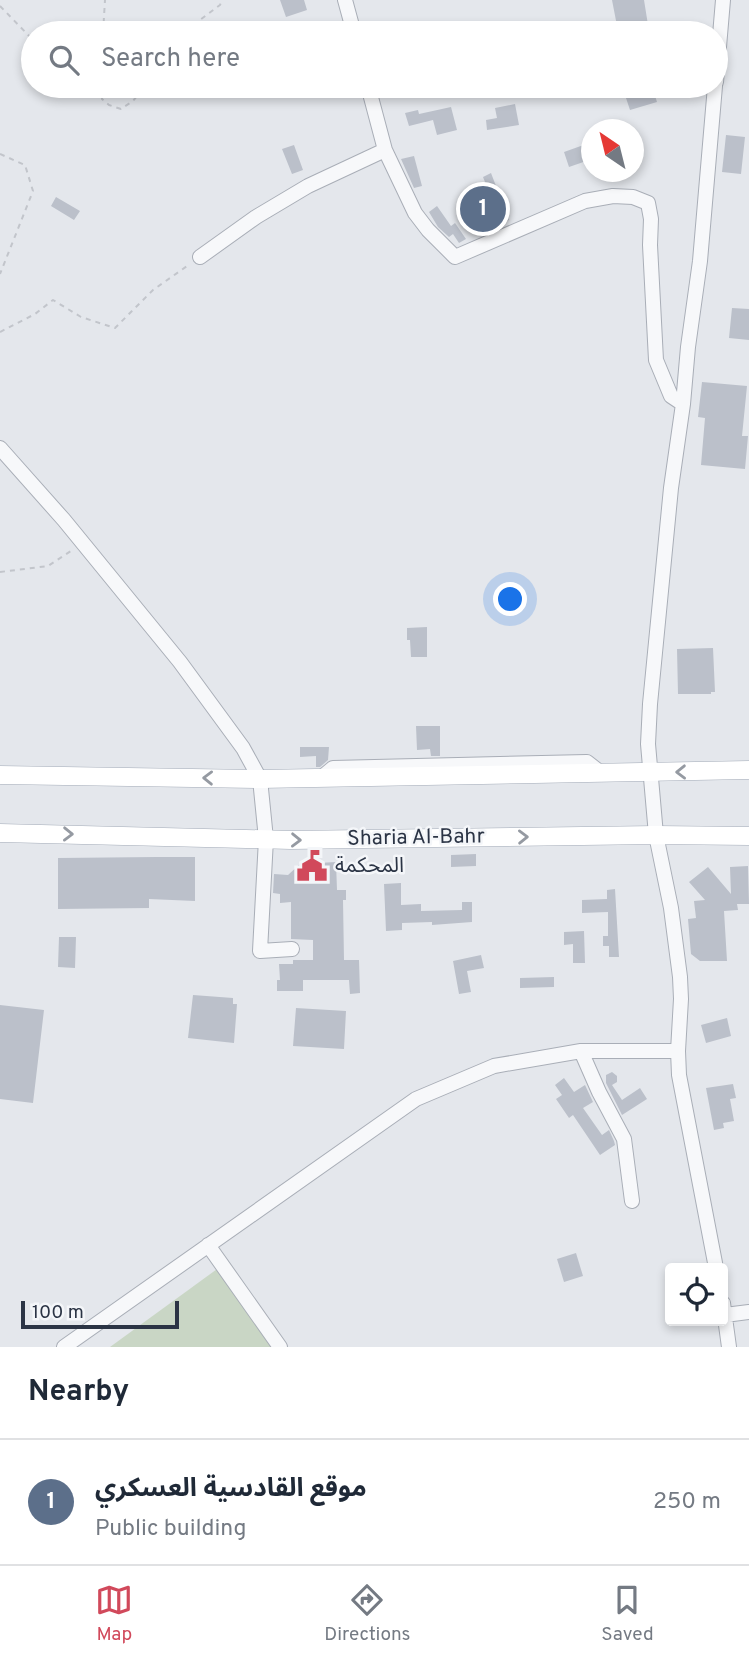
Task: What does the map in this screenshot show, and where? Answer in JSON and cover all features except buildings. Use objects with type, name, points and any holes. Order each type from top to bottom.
[{"type":"main road","points":[[0,775],[260,779],[749,771]]},
{"type":"main road","name":"Sharia Al-Bahr","points":[[0,833],[291,840],[749,836]]},
{"type":"street","points":[[345,0],[351,21]]},
{"type":"street","points":[[721,21],[723,0]]},
{"type":"street","points":[[371,98],[384,150],[415,213],[455,257],[585,201],[613,196],[633,197],[648,203],[651,219],[656,360],[671,396],[684,404]]},
{"type":"street","points":[[715,98],[684,404],[671,488],[648,744],[656,835],[671,908],[680,977],[679,1076],[715,1263]]},
{"type":"street","points":[[200,257],[256,217],[308,186],[384,150]]},
{"type":"street","points":[[0,448],[83,542],[187,671],[243,748],[260,779],[266,839],[260,951],[292,949]]},
{"type":"street","points":[[64,1347],[416,1099],[494,1066],[581,1051],[678,1051]]},
{"type":"street","points":[[581,1051],[624,1139],[632,1201]]},
{"type":"street","points":[[208,1245],[280,1347]]},
{"type":"street","points":[[728,1309],[749,1312]]},
{"type":"street","points":[[726,1326],[729,1347]]},
{"type":"path","points":[[104,21],[105,0]]},
{"type":"path","points":[[199,21],[220,5],[222,0]]},
{"type":"path","points":[[0,6],[21,28]]},
{"type":"path","points":[[102,98],[109,105],[121,110],[135,98]]},
{"type":"path","points":[[0,154],[25,165],[33,191],[0,274]]},
{"type":"path","points":[[0,332],[35,314],[53,300],[82,317],[115,328],[153,290],[200,257]]},
{"type":"path","points":[[0,572],[48,566],[83,542]]},
{"type":"green space","points":[[224,1264],[285,1347],[110,1347]]},
{"type":"place","name":"موقع القادسية العسكري","points":[[483,209]]},
{"type":"place","name":"المحكمة","points":[[312,866]]}]
